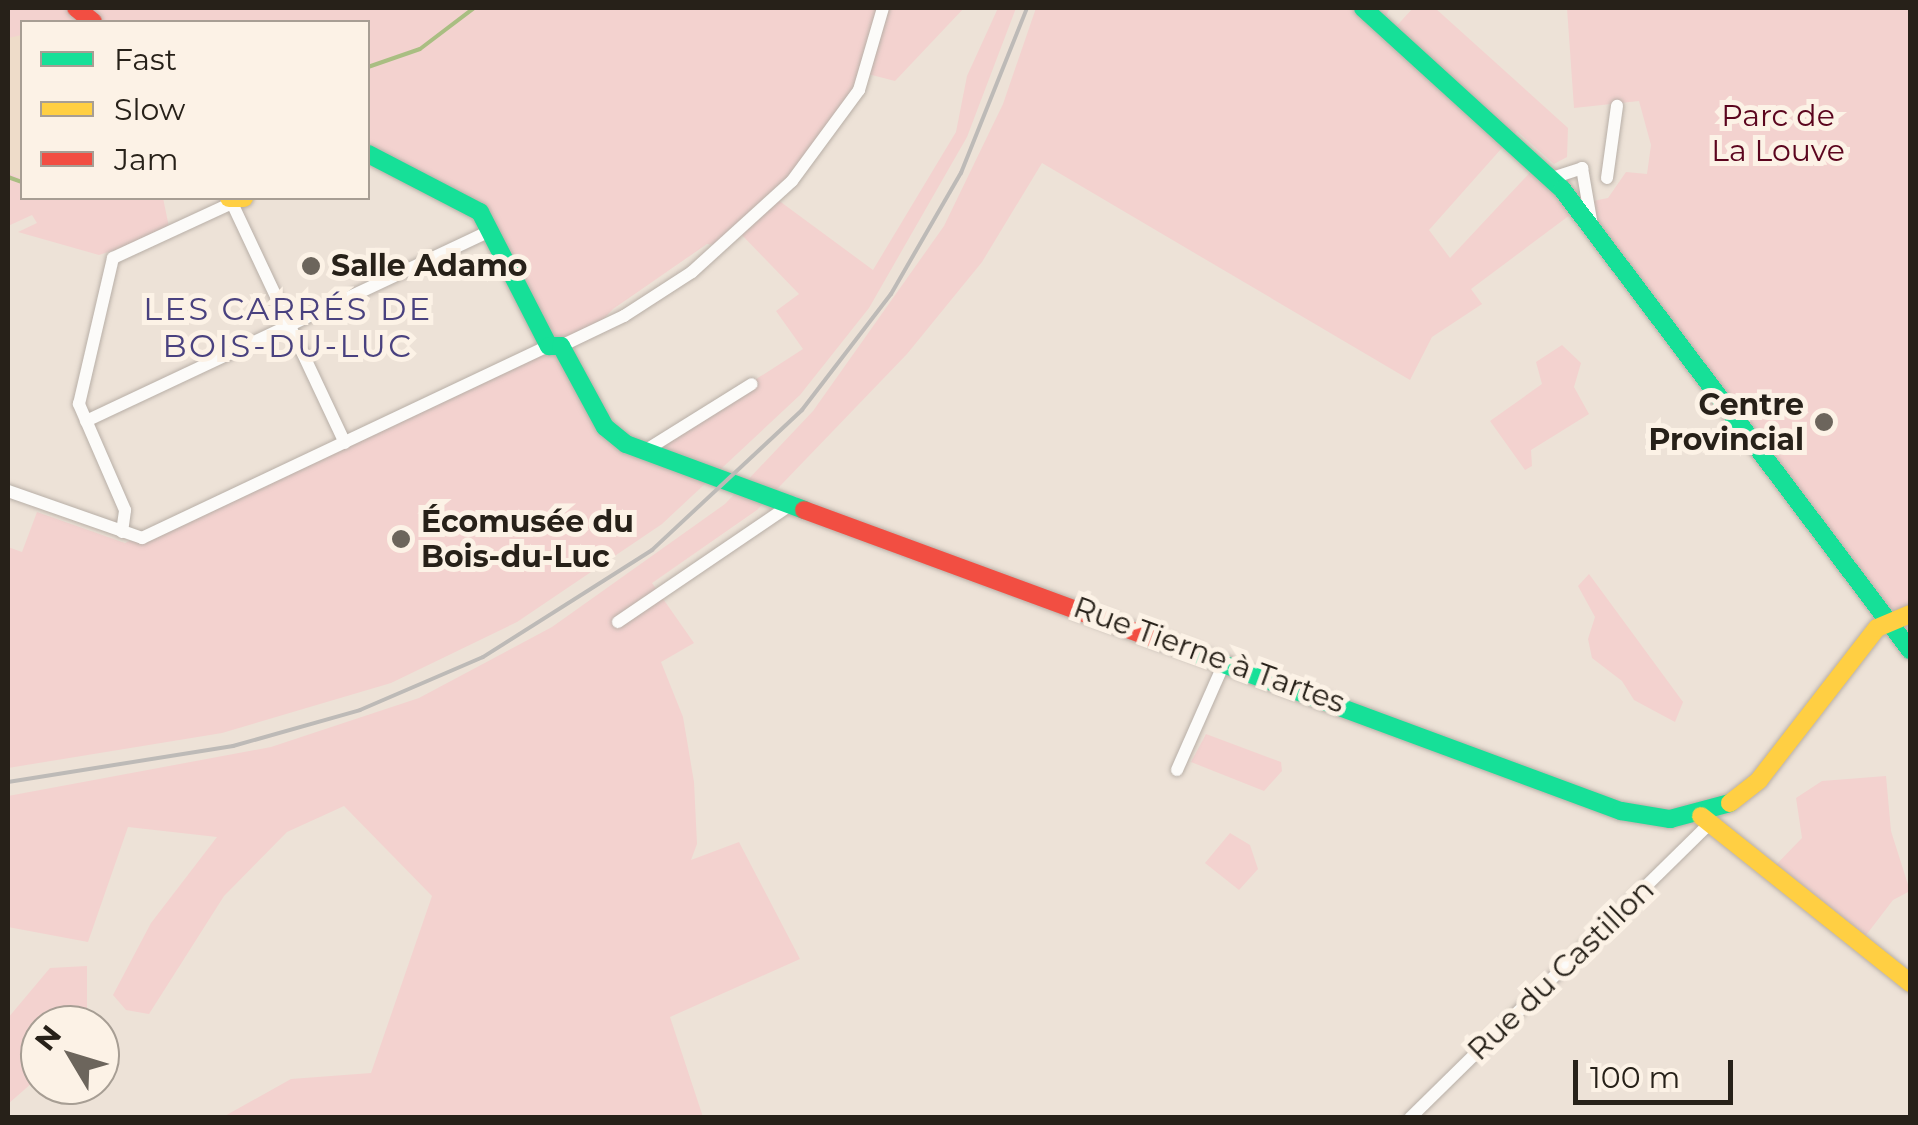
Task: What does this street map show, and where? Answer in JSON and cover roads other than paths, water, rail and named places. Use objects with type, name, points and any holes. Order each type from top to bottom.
[{"type":"street","points":[[8,491],[142,538],[624,316],[692,272],[807,158],[860,90],[883,8]]},
{"type":"street","points":[[1363,8],[1552,178],[1898,619],[1910,650]]},
{"type":"street","points":[[1607,178],[1617,106]]},
{"type":"street","points":[[86,421],[491,230],[480,212],[370,155]]},
{"type":"street","points":[[1552,178],[1582,168],[1593,228]]},
{"type":"street","points":[[122,532],[125,510],[78,404],[113,258],[235,200],[344,443]]},
{"type":"street","name":"Rue Tierne à Tartes","points":[[491,230],[555,346],[610,432],[643,452],[1225,660],[1609,808],[1655,819],[1706,819]]},
{"type":"street","points":[[643,452],[752,384]]},
{"type":"street","points":[[618,622],[793,503]]},
{"type":"street","name":"Rue du Castillon","points":[[1410,1118],[1706,819],[1759,780],[1870,635],[1898,619]]},
{"type":"street","points":[[1178,770],[1225,660]]},
{"type":"street","points":[[1706,819],[1910,983]]},
{"type":"waterway","points":[[370,66],[420,49],[474,8]]},
{"type":"waterway","points":[[8,177],[20,181]]},
{"type":"railway","points":[[8,782],[233,746],[360,710],[483,657],[652,550],[802,410],[891,294],[961,173],[1027,8]]},
{"type":"place","name":"Salle Adamo","points":[[311,266]]},
{"type":"place","name":"Centre Provincial","points":[[1824,422]]},
{"type":"place","name":"Écomusée du Bois-du-Luc","points":[[401,539]]},
{"type":"district","name":"LES CARRÉS DE BOIS-DU-LUC","points":[[288,328]]},
{"type":"park label","name":"Parc de La Louve","points":[[1778,133]]}]
